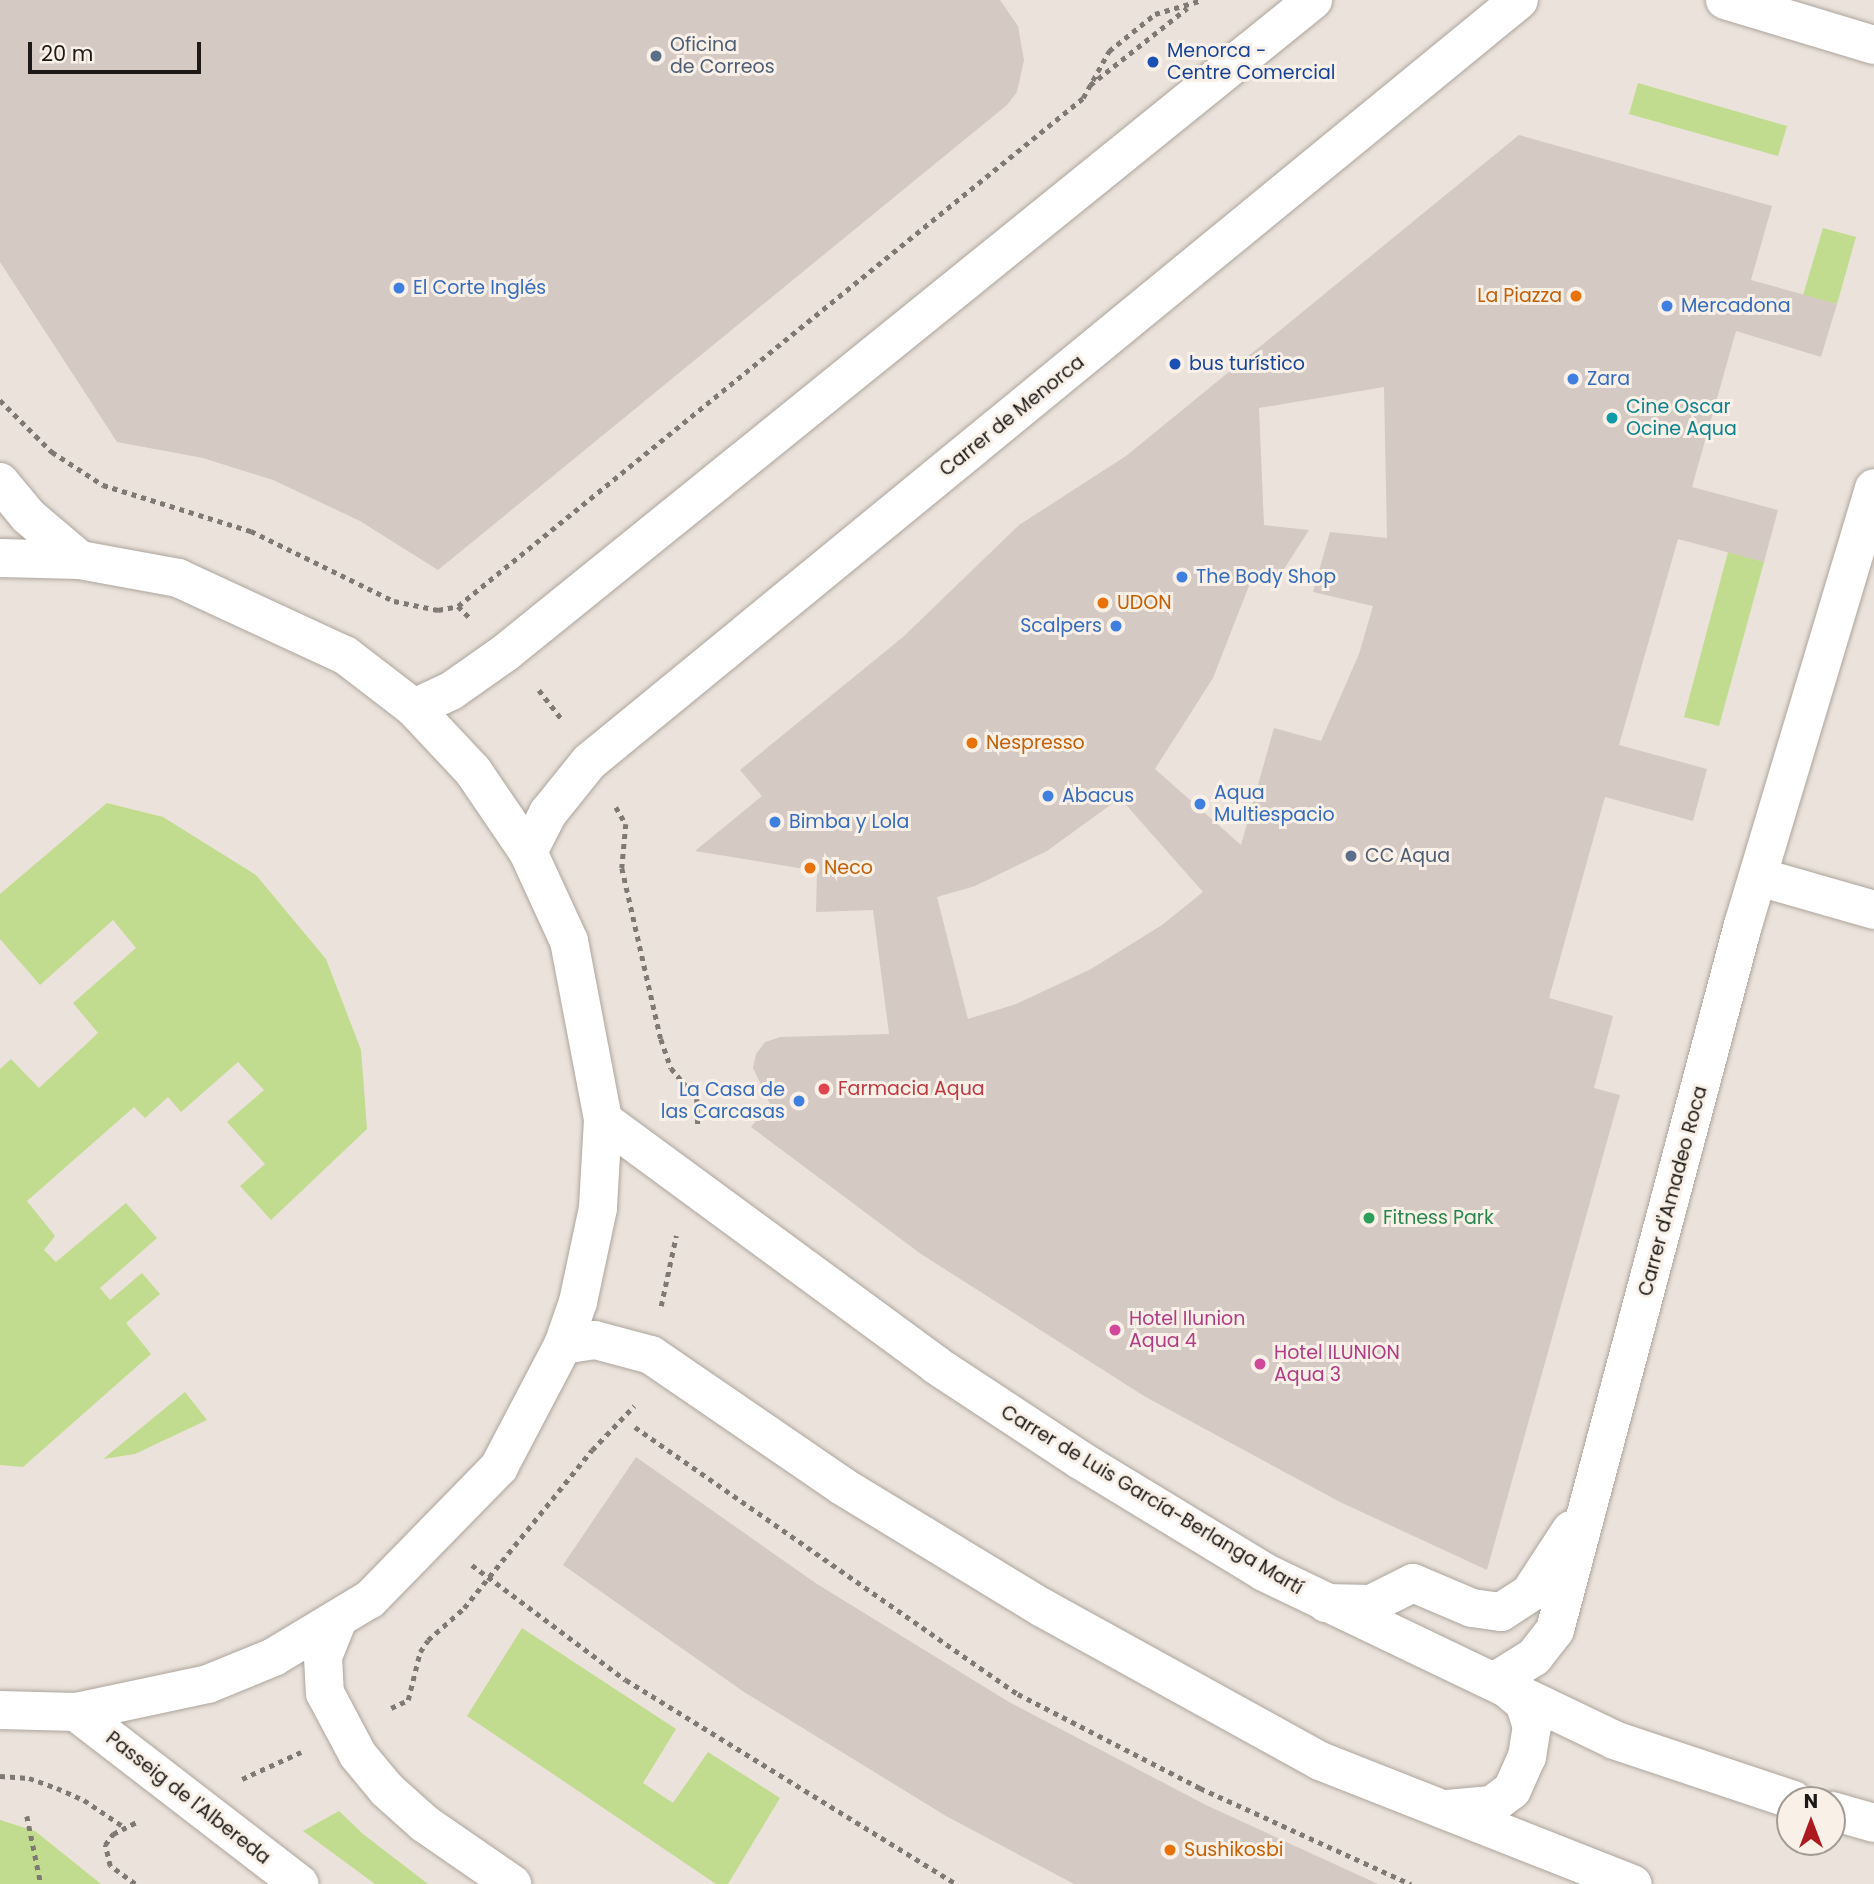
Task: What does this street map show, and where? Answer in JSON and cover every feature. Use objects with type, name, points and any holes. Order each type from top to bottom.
[{"type":"street","points":[[414,708],[451,691],[505,653],[1313,0]]},
{"type":"street","name":"Carrer de Menorca","points":[[528,852],[548,813],[589,762],[1519,0]]},
{"type":"street","points":[[1725,0],[1874,45]]},
{"type":"street","points":[[0,482],[28,516],[80,560]]},
{"type":"street","name":"Carrer d'Amadeo Roca","points":[[1497,1680],[1534,1657],[1555,1630],[1759,877],[1874,488]]},
{"type":"street","points":[[0,558],[80,560],[178,578],[345,655],[414,708],[473,771],[528,852],[569,940],[603,1120],[598,1208],[578,1302],[563,1345],[499,1467],[370,1599],[337,1622],[274,1657],[208,1684],[76,1712],[0,1710]]},
{"type":"street","points":[[1759,877],[1874,910]]},
{"type":"street","name":"Carrer de Luis García-Berlanga Martí","points":[[603,1120],[936,1365],[1080,1460],[1322,1602],[1470,1673],[1497,1680],[1614,1740],[1776,1794]]},
{"type":"street","points":[[563,1345],[595,1340],[651,1355],[842,1486],[1041,1607],[1320,1761],[1633,1884]]},
{"type":"street","points":[[1322,1602],[1371,1604],[1413,1583],[1472,1608],[1501,1612],[1530,1593],[1594,1492]]},
{"type":"street","points":[[337,1622],[323,1657],[325,1693],[343,1732],[387,1790],[425,1824],[512,1884]]},
{"type":"street","points":[[1445,1809],[1492,1805],[1512,1790],[1527,1757],[1532,1727],[1524,1703],[1497,1680]]},
{"type":"street","name":"Passeig de l'Albereda","points":[[76,1712],[195,1801],[299,1884]]},
{"type":"street","points":[[1846,1815],[1874,1823]]},
{"type":"path","points":[[1089,85],[1202,0]]},
{"type":"path","points":[[0,400],[52,452],[103,485],[251,531],[394,601],[438,610],[458,606],[1083,98],[1109,51],[1155,14],[1191,6]]},
{"type":"path","points":[[540,691],[563,720]]},
{"type":"path","points":[[615,806],[626,824],[622,869],[665,1054],[698,1099],[699,1125]]},
{"type":"path","points":[[195,1801],[408,1700],[420,1651],[490,1578],[592,1450],[630,1413],[639,1396]]},
{"type":"path","points":[[635,1427],[1018,1694],[1200,1788],[1411,1884]]},
{"type":"path","points":[[432,1535],[626,1680],[956,1884]]},
{"type":"path","points":[[0,1776],[29,1778],[110,1815],[124,1827],[105,1845],[110,1866],[135,1884]]},
{"type":"path","points":[[27,1816],[41,1884]]},
{"type":"green space","points":[[1638,83],[1787,126],[1778,156],[1629,114]]},
{"type":"green space","points":[[1823,228],[1856,237],[1837,304],[1803,295]]},
{"type":"green space","points":[[1728,552],[1764,562],[1719,726],[1684,717]]},
{"type":"green space","points":[[107,803],[163,817],[256,875],[326,959],[361,1050],[367,1129],[271,1220],[240,1186],[265,1164],[227,1122],[264,1090],[238,1062],[181,1112],[168,1097],[145,1118],[134,1107],[27,1201],[55,1236],[44,1250],[56,1262],[126,1203],[157,1238],[100,1288],[110,1300],[142,1273],[160,1294],[126,1323],[151,1354],[23,1467],[0,1465],[0,1069],[11,1059],[39,1088],[98,1033],[73,1003],[136,948],[113,920],[40,985],[0,939],[0,894]]},
{"type":"green space","points":[[185,1392],[207,1420],[135,1454],[103,1459]]},
{"type":"green space","points":[[522,1628],[676,1729],[643,1783],[673,1803],[708,1752],[780,1798],[728,1884],[716,1884],[467,1716]]},
{"type":"green space","points":[[339,1811],[363,1834],[428,1884],[375,1884],[303,1831]]},
{"type":"green space","points":[[0,1820],[35,1831],[101,1884],[0,1884]]},
{"type":"building","name":"El Corte Inglés","points":[[0,0],[1000,0],[1018,26],[1024,60],[1017,92],[1007,105],[438,570],[360,521],[273,480],[203,458],[117,442],[0,262]]},
{"type":"building","points":[[1519,135],[1772,206],[1751,280],[1837,304],[1821,357],[1736,331],[1692,487],[1778,510],[1764,562],[1678,539],[1619,745],[1707,769],[1693,821],[1605,797],[1549,998],[1613,1016],[1594,1088],[1620,1095],[1487,1570],[1340,1502],[1144,1396],[921,1254],[751,1127],[770,1104],[753,1068],[756,1054],[765,1042],[780,1037],[889,1034],[873,910],[816,912],[817,871],[695,851],[762,796],[740,770],[903,637],[1019,525],[1126,456]],"holes":[[[1384,387],[1387,538],[1330,532],[1313,592],[1373,606],[1359,654],[1321,741],[1274,728],[1241,845],[1155,769],[1213,678],[1252,578],[1275,583],[1309,530],[1264,525],[1259,408]],[[1120,798],[1203,892],[1162,925],[1091,969],[1016,1004],[968,1019],[937,897],[975,886],[1047,851]]]},
{"type":"building","points":[[636,1457],[817,1584],[1009,1702],[1208,1806],[1378,1884],[1074,1884],[946,1816],[744,1692],[563,1565]]},
{"type":"place","name":"Oficina de Correos","points":[[656,56]]},
{"type":"place","name":"Menorca - Centre Comercial","points":[[1153,62]]},
{"type":"place","name":"El Corte Inglés","points":[[399,288]]},
{"type":"place","name":"La Piazza","points":[[1576,296]]},
{"type":"place","name":"Mercadona","points":[[1667,306]]},
{"type":"place","name":"bus turístico","points":[[1175,364]]},
{"type":"place","name":"Zara","points":[[1573,379]]},
{"type":"place","name":"Cine Oscar Ocine Aqua","points":[[1612,418]]},
{"type":"place","name":"The Body Shop","points":[[1182,577]]},
{"type":"place","name":"UDON","points":[[1103,603]]},
{"type":"place","name":"Scalpers","points":[[1116,626]]},
{"type":"place","name":"Nespresso","points":[[972,743]]},
{"type":"place","name":"Abacus","points":[[1048,796]]},
{"type":"place","name":"Aqua Multiespacio","points":[[1200,804]]},
{"type":"place","name":"Bimba y Lola","points":[[775,822]]},
{"type":"place","name":"CC Aqua","points":[[1351,856]]},
{"type":"place","name":"Neco","points":[[810,868]]},
{"type":"place","name":"Farmacia Aqua","points":[[824,1089]]},
{"type":"place","name":"La Casa de las Carcasas","points":[[799,1101]]},
{"type":"place","name":"Fitness Park","points":[[1369,1218]]},
{"type":"place","name":"Hotel Ilunion Aqua 4","points":[[1115,1330]]},
{"type":"place","name":"Hotel ILUNION Aqua 3","points":[[1260,1364]]},
{"type":"place","name":"Sushikosbi","points":[[1170,1850]]}]
